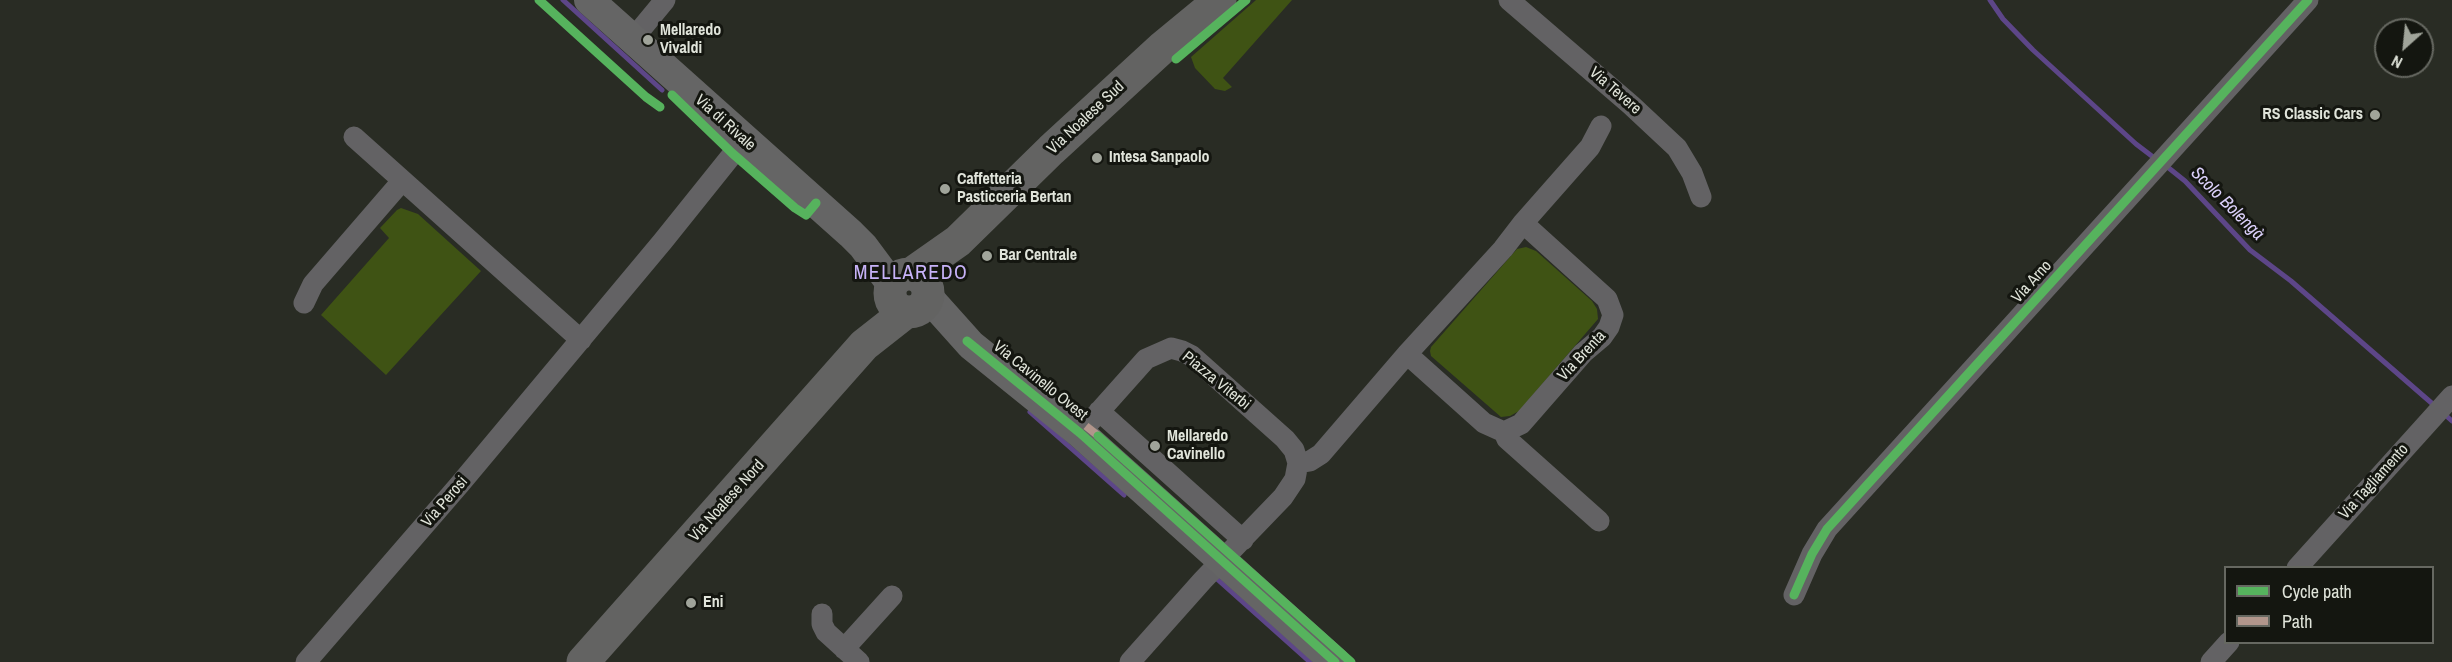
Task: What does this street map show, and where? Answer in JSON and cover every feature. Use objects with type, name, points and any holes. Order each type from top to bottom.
[{"type":"main road","name":"Via Noalese Sud","points":[[910,293],[958,241],[1051,150],[1163,47],[1220,0]]},
{"type":"main road","name":"Via Noalese Nord","points":[[583,662],[910,293]]},
{"type":"street","name":"Via di Rivale","points":[[589,0],[863,246],[910,293]]},
{"type":"street","points":[[632,40],[665,0]]},
{"type":"street","name":"Via Tevere","points":[[1509,0],[1677,148],[1692,173],[1701,197]]},
{"type":"street","name":"Via Arno","points":[[1794,595],[1812,554],[1827,529],[2308,0]]},
{"type":"street","points":[[1130,662],[1284,497],[1294,479],[1298,463],[1310,461],[1321,454],[1407,354],[1503,249],[1590,147],[1600,126]]},
{"type":"street","points":[[354,137],[581,340]]},
{"type":"street","name":"Via Perosi","points":[[306,662],[581,340],[744,140]]},
{"type":"street","points":[[304,303],[313,284],[402,181]]},
{"type":"street","name":"Via Brenta","points":[[1504,432],[1521,424],[1583,353],[1602,337],[1610,327],[1612,315],[1612,307],[1607,298],[1522,224]]},
{"type":"street","name":"Via Cavinello Ovest","points":[[910,293],[967,341],[1090,422],[1222,561],[1335,662]]},
{"type":"street","name":"Piazza Viterbi","points":[[1090,422],[1146,358],[1171,348],[1192,356],[1285,439],[1294,450],[1298,463]]},
{"type":"street","points":[[1407,354],[1484,423],[1504,432],[1507,439],[1599,521]]},
{"type":"street","name":"Via Tagliamento","points":[[2297,566],[2449,400]]},
{"type":"street","points":[[1090,422],[1243,540]]},
{"type":"street","points":[[822,614],[822,624],[826,632],[852,655],[892,596]]},
{"type":"street","points":[[2211,662],[2227,644]]},
{"type":"green space","points":[[1256,0],[1292,0],[1223,78],[1232,87],[1225,91],[1215,89],[1195,68],[1191,57]]},
{"type":"green space","points":[[401,208],[418,214],[481,271],[386,375],[321,315],[389,238],[380,228]]},
{"type":"green space","points":[[1526,247],[1536,251],[1592,301],[1597,309],[1598,319],[1519,411],[1510,416],[1501,417],[1431,356],[1430,351],[1431,347],[1517,249]]},
{"type":"waterway","points":[[563,0],[662,90]]},
{"type":"waterway","name":"Scolo Bolengà","points":[[1990,0],[2003,19],[2033,50],[2136,144],[2157,160]]},
{"type":"waterway","name":"Scolo Bolengà","points":[[2165,165],[2185,181],[2250,250],[2291,281],[2435,406]]},
{"type":"waterway","points":[[1030,412],[1124,495]]},
{"type":"waterway","name":"Scolo Bolengà","points":[[2442,412],[2452,421]]},
{"type":"waterway","points":[[1217,579],[1310,662]]},
{"type":"marked path","points":[[1086,426],[1101,438]]},
{"type":"cycle path","points":[[539,0],[660,107]]},
{"type":"cycle path","points":[[1176,59],[1246,0]]},
{"type":"cycle path","points":[[1794,595],[1812,554],[1827,529],[2308,0]]},
{"type":"cycle path","points":[[672,95],[732,153],[795,208],[806,215],[816,203]]},
{"type":"cycle path","points":[[967,341],[1080,433],[1335,662]]},
{"type":"cycle path","points":[[1098,436],[1351,662]]},
{"type":"place","name":"Mellaredo Vivaldi","points":[[648,40]]},
{"type":"place","name":"RS Classic Cars","points":[[2375,115]]},
{"type":"place","name":"Intesa Sanpaolo","points":[[1097,158]]},
{"type":"place","name":"Caffetteria Pasticceria Bertan","points":[[945,189]]},
{"type":"place","name":"Bar Centrale","points":[[987,256]]},
{"type":"place","name":"Mellaredo Cavinello","points":[[1155,446]]},
{"type":"place","name":"Eni","points":[[691,603]]},
{"type":"district","name":"MELLAREDO","points":[[911,274]]}]
